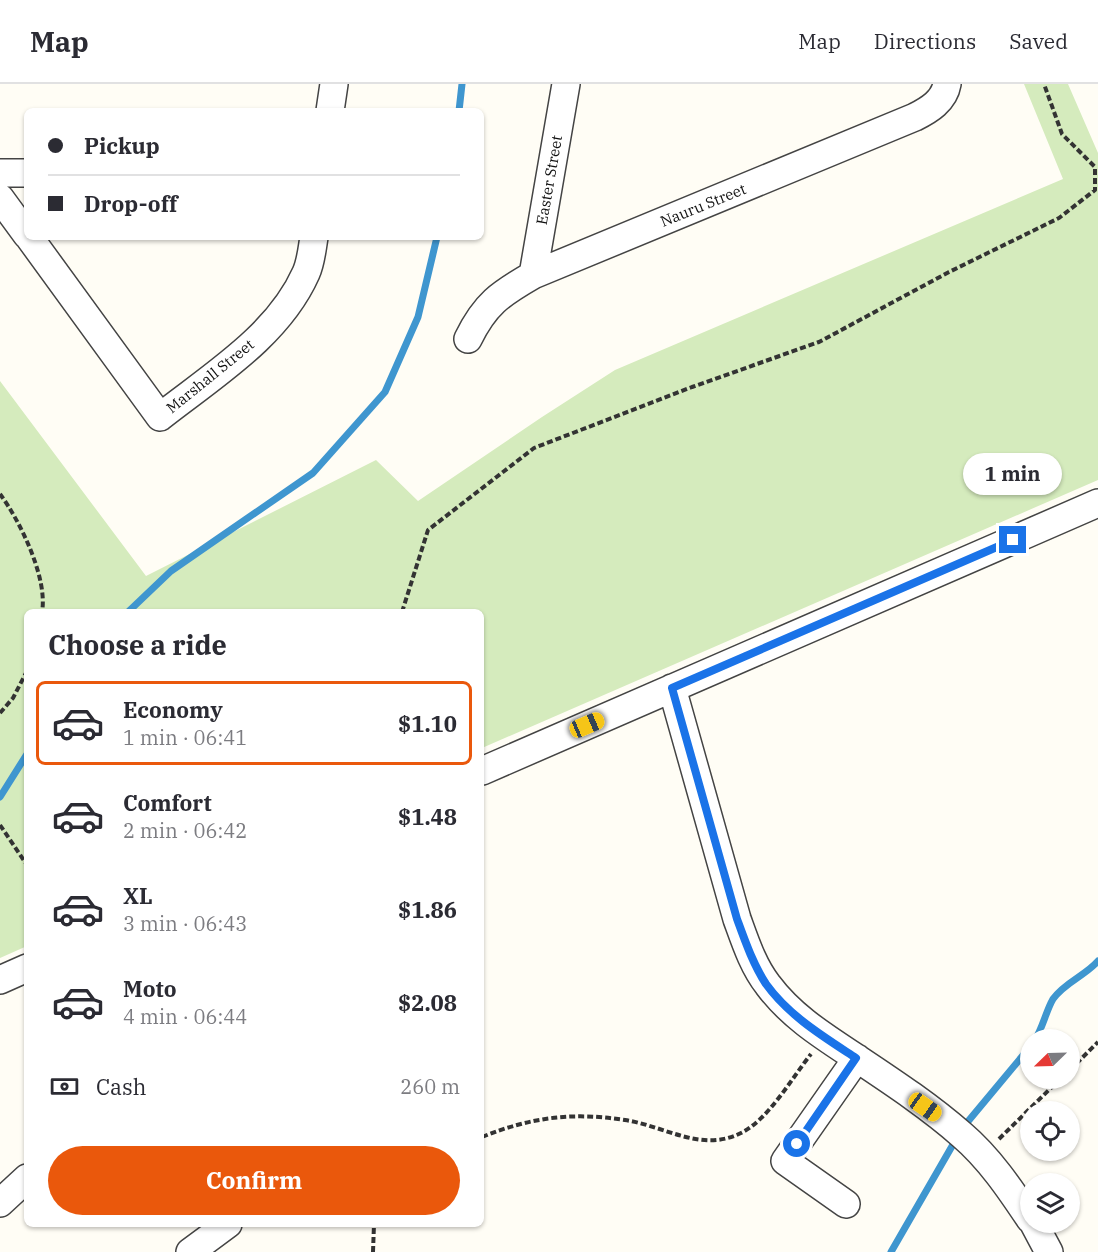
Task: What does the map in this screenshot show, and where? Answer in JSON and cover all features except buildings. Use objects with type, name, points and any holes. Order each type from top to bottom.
[{"type":"street","points":[[330,108],[334,84]]},
{"type":"street","name":"Easter Street","points":[[533,275],[566,84]]},
{"type":"street","name":"Nauru Street","points":[[468,339],[476,321],[490,303],[508,289],[533,275],[915,117],[929,110],[940,100],[947,84]]},
{"type":"street","points":[[0,173],[24,173]]},
{"type":"street","name":"Marshall Street","points":[[0,198],[24,231]]},
{"type":"street","name":"Marshall Street","points":[[31,240],[160,417],[234,359],[291,303],[307,271],[313,240]]},
{"type":"street","points":[[484,770],[1098,503]]},
{"type":"street","points":[[672,688],[737,919],[749,952],[766,984],[790,1012],[964,1136],[1006,1184],[1020,1204]]},
{"type":"street","points":[[0,980],[24,969]]},
{"type":"street","points":[[846,1204],[785,1161],[856,1058]]},
{"type":"street","points":[[0,1203],[24,1181]]},
{"type":"street","points":[[190,1252],[224,1227]]},
{"type":"street","points":[[1039,1233],[1049,1252]]},
{"type":"path","points":[[403,609],[428,530],[534,448],[692,387],[819,342],[949,272],[1059,218],[1095,190],[1095,167],[1062,134],[1044,84]]},
{"type":"path","points":[[0,494],[12,509],[33,556],[44,603],[43,609]]},
{"type":"path","points":[[0,713],[13,698],[24,677]]},
{"type":"path","points":[[0,825],[24,861]]},
{"type":"path","points":[[484,1136],[507,1127],[550,1116],[627,1120],[703,1141],[725,1139],[743,1132],[760,1118],[824,1037]]},
{"type":"path","points":[[1080,1060],[1098,1042]]},
{"type":"path","points":[[982,1156],[1050,1089]]},
{"type":"path","points":[[373,1252],[374,1227]]},
{"type":"green space","points":[[1024,84],[1068,84],[1098,153],[1098,480],[484,747],[484,609],[24,609],[24,947],[0,958],[0,381],[146,576],[376,460],[418,501],[615,370],[1063,179]]},
{"type":"waterway","points":[[459,108],[462,84]]},
{"type":"waterway","points":[[131,609],[171,571],[313,473],[385,392],[418,317],[436,240]]},
{"type":"waterway","points":[[0,797],[24,759]]},
{"type":"waterway","points":[[1040,1029],[1048,1009],[1058,993],[1098,961]]},
{"type":"waterway","points":[[965,1125],[1020,1059]]},
{"type":"waterway","points":[[891,1252],[955,1141]]},
{"type":"route","points":[[797,1144],[856,1058],[790,1012],[766,984],[749,952],[737,919],[672,688],[1013,540]]}]
